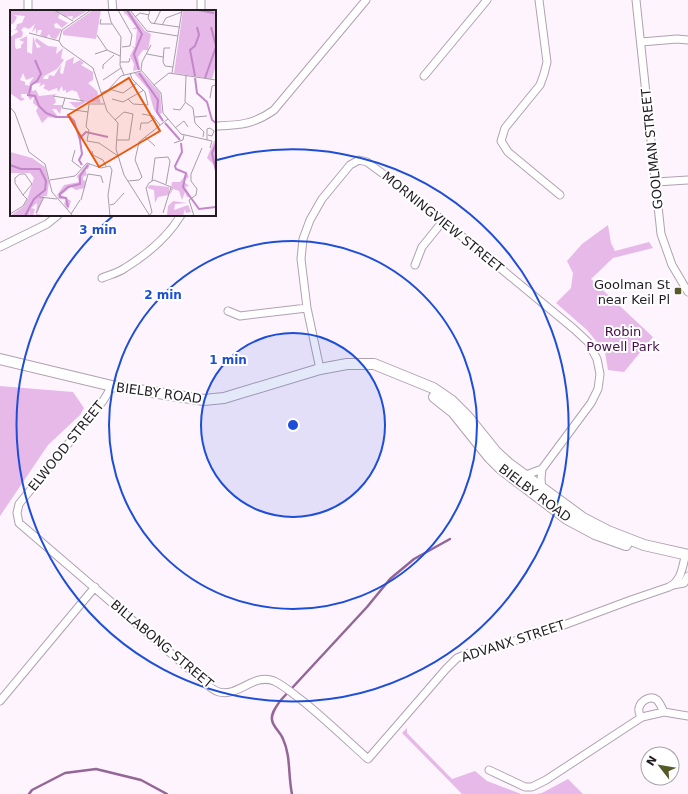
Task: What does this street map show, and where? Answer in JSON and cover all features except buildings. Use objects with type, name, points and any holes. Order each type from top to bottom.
[{"type":"street","points":[[112,0],[113,10]]},
{"type":"street","points":[[216,126],[247,124],[262,119],[274,110],[366,0]]},
{"type":"street","points":[[424,76],[487,0]]},
{"type":"street","points":[[539,0],[547,62],[544,74],[540,85],[505,128],[501,141],[508,152],[560,195]]},
{"type":"street","name":"GOOLMAN STREET","points":[[636,0],[661,234],[672,265],[688,292]]},
{"type":"street","points":[[641,42],[677,39],[688,40]]},
{"type":"street","name":"MORNINGVIEW STREET","points":[[320,369],[307,308],[301,259],[303,239],[310,220],[322,198],[350,165],[359,160],[367,162],[413,196],[588,342],[597,359],[600,374],[598,389],[591,403],[542,468],[526,475]]},
{"type":"street","points":[[656,182],[688,180]]},
{"type":"street","points":[[0,247],[47,224],[57,216]]},
{"type":"street","points":[[102,278],[124,269],[157,244],[180,216]]},
{"type":"street","points":[[415,265],[422,247],[443,221]]},
{"type":"street","points":[[228,311],[240,316],[307,308]]},
{"type":"street","name":"BIELBY ROAD","points":[[0,359],[112,386],[204,400],[224,398],[320,369],[347,364],[374,364],[433,388],[452,401],[468,416],[496,452],[508,463],[583,518],[608,531],[644,545],[687,557]]},
{"type":"street","name":"BIELBY ROAD","points":[[410,379],[453,412],[489,457],[500,468],[567,519],[595,534],[646,552],[671,558],[687,557]]},
{"type":"street","name":"ELWOOD STREET","points":[[19,504],[103,401],[112,386]]},
{"type":"street","points":[[542,468],[542,488]]},
{"type":"street","name":"BILLABONG STREET","points":[[19,504],[17,514],[19,523],[218,692],[229,693],[258,680],[274,681],[286,688],[313,710],[368,759]]},
{"type":"street","points":[[673,585],[679,578],[687,557]]},
{"type":"street","name":"ADVANX STREET","points":[[368,759],[457,658],[469,653],[537,635],[673,585],[684,583],[688,576]]},
{"type":"street","points":[[0,702],[95,587]]},
{"type":"street","points":[[641,718],[639,708],[646,699],[652,698],[657,700],[664,712]]},
{"type":"street","points":[[489,770],[524,787],[532,787],[546,780],[641,718],[664,712],[688,716]]},
{"type":"green space","name":"Robin Powell Park","points":[[608,225],[611,243],[615,251],[649,242],[653,248],[613,258],[591,279],[653,337],[624,372],[608,370],[605,352],[587,330],[556,303],[571,288],[573,273],[567,261],[582,244]]},
{"type":"green space","points":[[0,386],[73,392],[84,408],[80,415],[48,445],[0,516]]},
{"type":"green space","points":[[407,728],[407,733],[452,779],[475,771],[487,781],[521,794],[462,794],[402,733]]},
{"type":"green space","points":[[568,779],[583,794],[536,794],[542,793]]},
{"type":"waterway","points":[[292,794],[286,746],[272,720],[272,715],[275,708],[367,607],[390,579],[414,559],[450,539]]},
{"type":"waterway","points":[[29,794],[32,790],[65,773],[96,769],[141,780],[167,794]]},
{"type":"place","name":"Goolman St near Keil Pl","points":[[678,291]]}]
